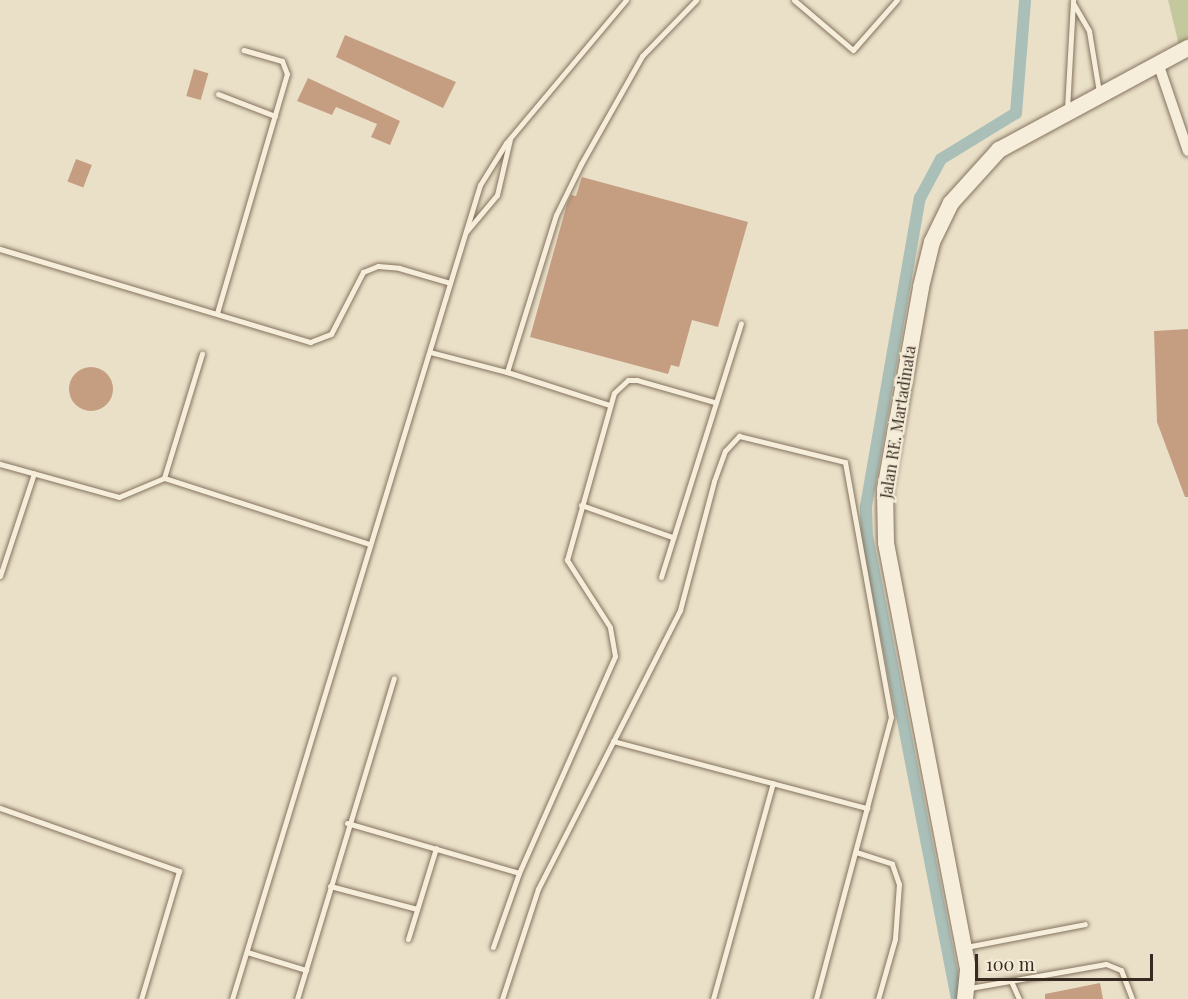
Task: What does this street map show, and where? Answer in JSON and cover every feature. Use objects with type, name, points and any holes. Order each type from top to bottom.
[{"type":"main road","name":"Jalan RE. Martadinata","points":[[967,996],[964,947],[886,543],[885,490],[932,242],[976,172],[999,150],[1100,93],[1188,48]]},
{"type":"street","points":[[1158,63],[1188,151]]},
{"type":"lane","points":[[232,999],[465,233],[490,165],[626,0]]},
{"type":"lane","points":[[507,372],[556,215],[581,164],[642,56],[696,0]]},
{"type":"lane","points":[[794,0],[853,50],[897,0]]},
{"type":"lane","points":[[1073,2],[1089,31],[1100,93]]},
{"type":"lane","points":[[1067,111],[1073,2]]},
{"type":"lane","points":[[218,313],[288,66],[244,50]]},
{"type":"lane","points":[[218,94],[275,116]]},
{"type":"lane","points":[[465,233],[496,195],[510,138]]},
{"type":"lane","points":[[0,249],[322,341],[337,325],[363,272],[378,266],[399,268],[450,283]]},
{"type":"lane","points":[[661,577],[714,402],[741,322]]},
{"type":"lane","points":[[429,352],[507,372],[610,405]]},
{"type":"lane","points":[[164,478],[202,354]]},
{"type":"lane","points":[[493,947],[519,873],[615,656],[610,627],[567,560],[610,405],[628,380],[714,402]]},
{"type":"lane","points":[[502,999],[526,916],[680,610],[714,481],[733,440],[752,436],[836,458],[848,471],[856,545],[891,717],[816,999]]},
{"type":"lane","points":[[0,464],[119,497],[164,478],[370,544]]},
{"type":"lane","points":[[0,576],[34,473]]},
{"type":"lane","points":[[581,505],[672,537]]},
{"type":"lane","points":[[297,999],[348,823],[394,678]]},
{"type":"lane","points":[[613,741],[867,808]]},
{"type":"lane","points":[[712,999],[773,783]]},
{"type":"lane","points":[[0,808],[179,871],[141,999]]},
{"type":"lane","points":[[348,823],[519,873]]},
{"type":"lane","points":[[408,939],[436,848]]},
{"type":"lane","points":[[856,852],[892,864],[899,884],[894,939],[878,999]]},
{"type":"lane","points":[[330,886],[417,909]]},
{"type":"lane","points":[[964,947],[1086,924]]},
{"type":"lane","points":[[247,952],[306,970]]},
{"type":"lane","points":[[967,996],[1011,981],[1106,964],[1121,970],[1132,999]]},
{"type":"lane","points":[[1011,981],[1018,999]]},
{"type":"green space","points":[[1168,0],[1188,0],[1188,40],[1179,45]]},
{"type":"building","points":[[345,35],[456,82],[443,108],[336,57]]},
{"type":"building","points":[[194,69],[208,73],[201,100],[186,96]]},
{"type":"building","points":[[308,78],[400,121],[390,145],[371,137],[377,124],[336,107],[332,115],[297,101]]},
{"type":"building","points":[[76,159],[92,165],[83,187],[67,181]]},
{"type":"building","points":[[582,177],[748,222],[718,327],[692,320],[679,367],[671,365],[668,374],[530,337],[567,204],[571,195],[576,196]]},
{"type":"building","points":[[1188,329],[1188,497],[1185,497],[1157,422],[1154,331]]},
{"type":"building","points":[[91,367],[106,374],[113,389],[106,404],[91,411],[76,404],[69,389],[76,374]]},
{"type":"building","points":[[1100,983],[1103,999],[1045,999],[1045,994]]},
{"type":"waterway","points":[[957,999],[867,538],[866,506],[920,198],[941,159],[1016,113],[1025,0]]}]
